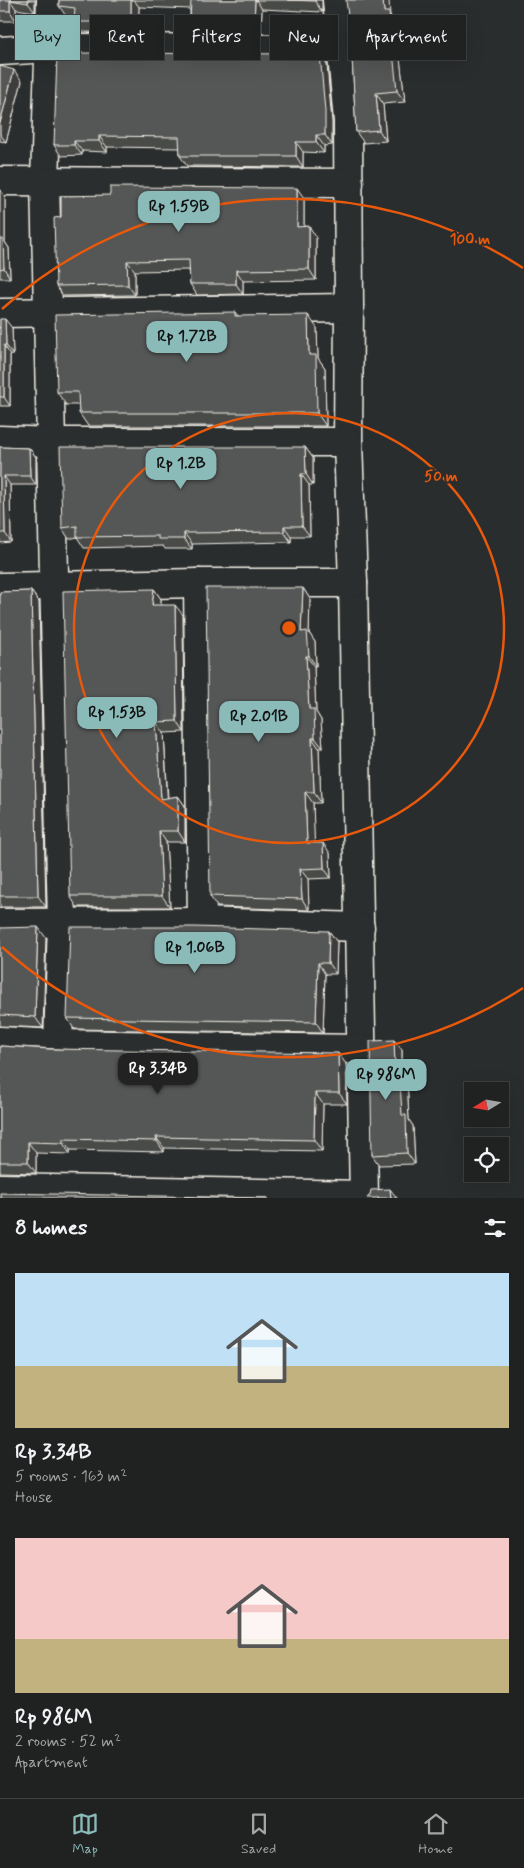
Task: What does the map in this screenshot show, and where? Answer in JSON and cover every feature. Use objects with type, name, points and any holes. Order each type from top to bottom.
[{"type":"street","points":[[50,15],[51,0]]},
{"type":"street","points":[[0,1188],[364,1196],[353,583],[348,442],[350,308],[348,121],[343,49],[337,0]]},
{"type":"street","points":[[80,48],[343,49]]},
{"type":"street","points":[[0,51],[15,50]]},
{"type":"street","points":[[49,60],[45,181],[62,923],[58,1044]]},
{"type":"street","points":[[0,181],[349,183]]},
{"type":"street","points":[[0,313],[350,308]]},
{"type":"street","points":[[0,440],[52,442],[348,442]]},
{"type":"street","points":[[0,587],[198,582],[353,583]]},
{"type":"street","points":[[198,582],[202,922]]},
{"type":"street","points":[[0,923],[202,922],[360,927]]},
{"type":"street","points":[[0,1041],[58,1044],[360,1049]]},
{"type":"building","points":[[0,0],[10,0],[10,11],[0,11]]},
{"type":"building","points":[[10,0],[28,0],[28,3]]},
{"type":"building","points":[[59,0],[131,0],[131,15],[90,15],[90,22],[80,22],[80,15],[74,15],[75,8],[59,6]]},
{"type":"building","points":[[191,0],[255,0],[254,15],[190,15]]},
{"type":"building","points":[[346,0],[383,0],[384,12],[389,12],[389,15],[348,15]]},
{"type":"building","points":[[80,53],[90,53],[90,60],[164,60],[164,53],[174,53],[174,60],[260,60],[260,54],[270,54],[270,60],[321,60],[325,135],[316,135],[316,142],[296,142],[296,156],[180,156],[179,137],[99,136],[99,141],[74,141],[74,145],[54,145],[57,60],[80,60]]},
{"type":"building","points":[[352,60],[394,60],[397,91],[376,93],[379,130],[356,132]]},
{"type":"building","points":[[0,66],[14,70],[0,123]]},
{"type":"building","points":[[110,187],[297,188],[297,227],[309,226],[309,269],[236,270],[236,284],[190,284],[189,260],[127,261],[128,285],[56,286],[54,218],[61,217],[61,196],[110,195]]},
{"type":"building","points":[[0,239],[3,239],[4,268],[0,269]]},
{"type":"building","points":[[235,312],[235,316],[308,315],[309,355],[316,355],[317,413],[79,413],[78,392],[57,392],[55,315]]},
{"type":"building","points":[[0,319],[5,319],[4,397],[0,397]]},
{"type":"building","points":[[0,447],[29,448],[30,476],[4,476],[5,533],[0,533]]},
{"type":"building","points":[[60,447],[305,447],[306,474],[301,474],[302,526],[284,526],[284,532],[184,533],[184,539],[158,539],[158,536],[77,537],[77,526],[62,528]]},
{"type":"building","points":[[206,588],[303,588],[301,632],[307,631],[309,656],[306,656],[309,709],[314,709],[315,738],[312,738],[314,792],[305,792],[307,843],[323,843],[324,868],[300,869],[302,899],[210,896]]},
{"type":"building","points":[[154,589],[152,605],[175,605],[177,721],[156,722],[161,799],[178,796],[178,831],[159,831],[162,896],[70,896],[63,591]]},
{"type":"building","points":[[31,591],[38,896],[0,896],[0,592]]},
{"type":"building","points":[[38,927],[35,1017],[0,1015],[0,928]]},
{"type":"building","points":[[70,927],[194,927],[329,931],[328,963],[318,963],[316,1022],[67,1018]]},
{"type":"building","points":[[394,1040],[395,1067],[399,1066],[402,1115],[406,1115],[407,1153],[372,1155],[370,1041]]},
{"type":"building","points":[[0,1046],[50,1049],[338,1053],[339,1093],[315,1093],[314,1140],[156,1137],[157,1141],[63,1139],[63,1143],[28,1142],[28,1162],[0,1162]]},
{"type":"building","points":[[390,1189],[391,1198],[367,1198],[371,1190]]},
{"type":"building","points":[[0,1193],[268,1198],[0,1198]]}]
